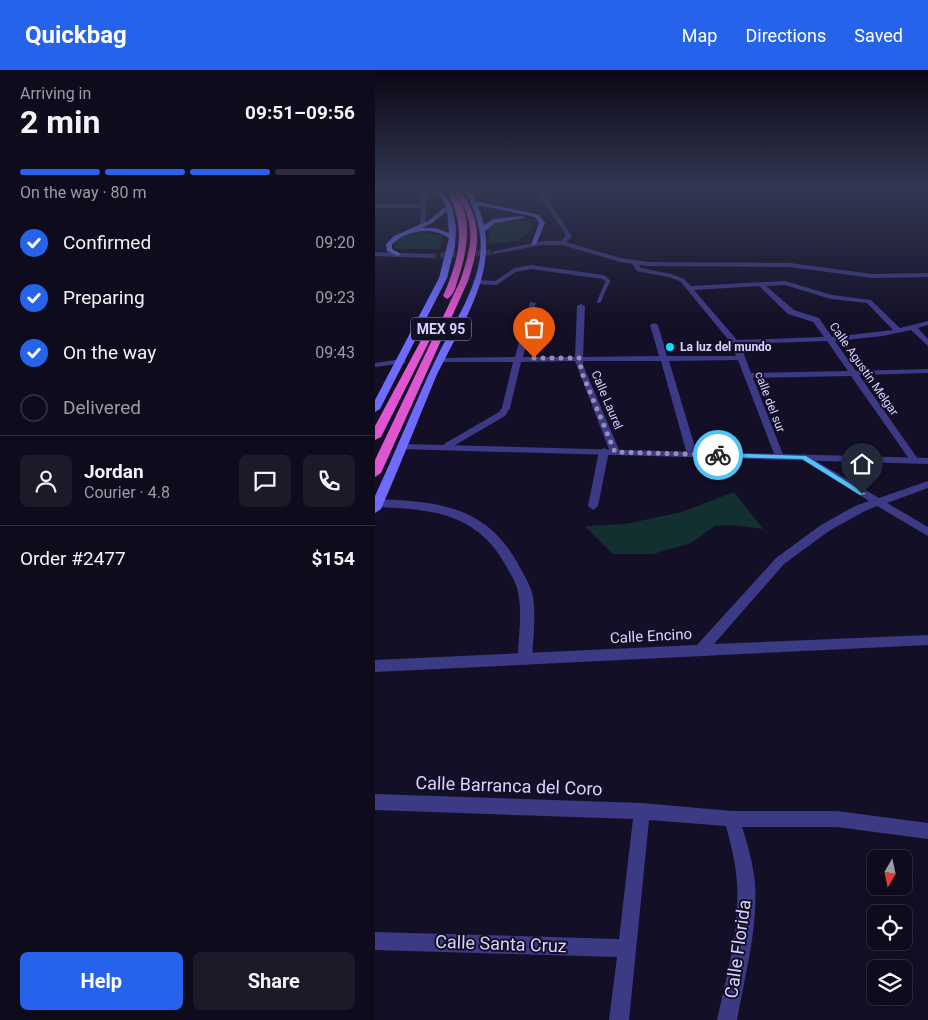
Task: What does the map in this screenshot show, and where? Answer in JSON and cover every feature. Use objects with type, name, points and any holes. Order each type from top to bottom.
[{"type":"highway","name":"MEX 95","points":[[375,437],[437,318],[461,258],[465,233]]},
{"type":"highway","name":"MEX 95","points":[[376,470],[464,281],[474,255],[474,233]]},
{"type":"main road","points":[[398,254],[389,250],[389,244],[396,237],[404,233]]},
{"type":"main road","points":[[448,233],[453,238]]},
{"type":"main road","points":[[375,408],[402,361],[443,278],[453,246],[452,233]]},
{"type":"main road","points":[[376,505],[440,360],[467,305],[482,260],[484,248],[481,233]]},
{"type":"main road","points":[[533,244],[538,233]]},
{"type":"street","points":[[562,243],[568,238],[569,233]]},
{"type":"street","points":[[494,252],[533,244],[562,243],[634,262],[660,265],[790,265],[872,276],[928,275]]},
{"type":"street","points":[[375,254],[431,256]]},
{"type":"street","name":"calle del sur","points":[[634,262],[639,270],[677,277],[691,288],[735,342],[779,456]]},
{"type":"street","points":[[691,288],[793,284],[831,297],[869,301]]},
{"type":"street","name":"Calle Agustín Melgar","points":[[761,285],[791,312],[816,320],[915,461]]},
{"type":"street","points":[[865,289],[869,301],[898,331]]},
{"type":"street","points":[[447,446],[502,414],[509,400],[533,303]]},
{"type":"street","name":"Calle Laurel","points":[[581,306],[579,358],[582,373],[610,451]]},
{"type":"street","points":[[735,342],[829,338],[898,331],[928,323]]},
{"type":"street","points":[[654,326],[666,358],[692,454]]},
{"type":"street","points":[[913,328],[928,344]]},
{"type":"street","points":[[440,360],[741,358]]},
{"type":"street","points":[[375,365],[402,361]]},
{"type":"street","points":[[748,376],[928,371]]},
{"type":"street","points":[[403,447],[447,446],[928,461]]},
{"type":"street","points":[[593,506],[610,451]]},
{"type":"street","points":[[804,457],[928,532]]},
{"type":"street","points":[[701,650],[780,561],[825,528],[859,509],[928,484]]},
{"type":"street","points":[[376,505],[412,503],[441,508],[465,516],[490,532],[510,558],[526,594],[525,659]]},
{"type":"street","name":"Calle Encino","points":[[375,666],[928,640]]},
{"type":"street","name":"Calle Barranca del Coro","points":[[375,802],[642,811],[732,818],[837,819],[928,831]]},
{"type":"street","points":[[619,1020],[642,811]]},
{"type":"street","name":"Calle Florida","points":[[727,1020],[746,914],[746,884],[742,854],[732,818]]},
{"type":"street","name":"Calle Santa Cruz","points":[[375,941],[626,948]]},
{"type":"lane","points":[[475,282],[496,283],[515,270],[531,267],[603,276],[608,280],[599,301]]},
{"type":"green space","points":[[488,233],[527,233],[514,241],[489,244]]},
{"type":"green space","points":[[406,234],[443,235],[440,249],[395,249],[393,244],[396,239]]},
{"type":"green space","points":[[734,492],[763,529],[733,525],[715,526],[691,543],[653,554],[613,554],[585,526],[625,524],[682,512]]},
{"type":"tunnel","points":[[431,256],[494,252]]},
{"type":"way so far","points":[[534,358],[579,358],[582,373],[615,452],[718,455]]},
{"type":"place","name":"La luz del mundo","points":[[670,347]]},
{"type":"route","points":[[718,455],[804,457],[862,494]]}]
